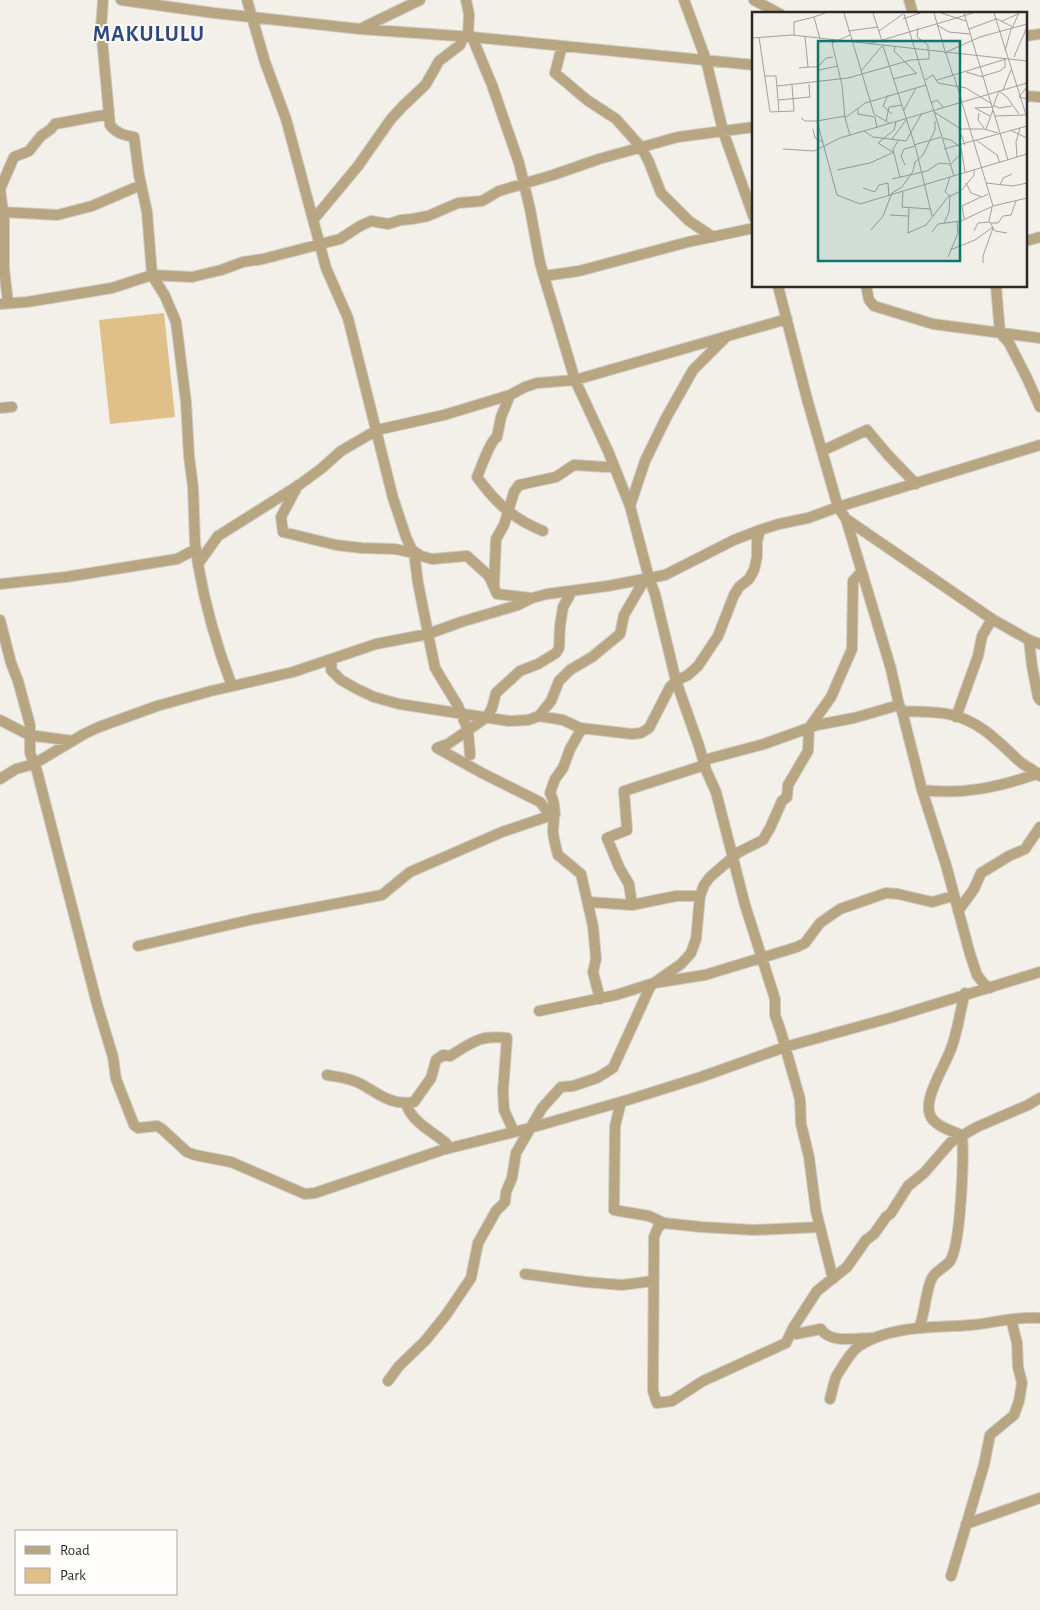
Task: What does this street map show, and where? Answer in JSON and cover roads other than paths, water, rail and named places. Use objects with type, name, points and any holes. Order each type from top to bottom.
[{"type":"street","points":[[102,0],[101,28],[110,125],[115,132],[134,137],[147,212],[152,275],[165,296],[176,322],[186,402],[198,564],[212,623],[232,686]]},
{"type":"street","points":[[121,0],[253,18],[360,29],[468,36],[752,66]]},
{"type":"street","points":[[247,0],[286,119],[326,268],[348,318],[393,498],[406,537],[414,553],[419,591],[435,668],[461,712],[468,730],[470,755]]},
{"type":"street","points":[[360,29],[420,0]]},
{"type":"street","points":[[466,0],[469,14],[468,36],[492,85],[525,183],[540,263],[560,335],[575,380],[630,506],[647,579],[655,594],[676,681],[716,792],[732,859],[775,999],[775,1015],[800,1099],[801,1124],[809,1157],[820,1227],[833,1278]]},
{"type":"street","points":[[684,0],[706,60],[723,131],[752,212]]},
{"type":"street","points":[[754,0],[776,12]]},
{"type":"street","points":[[314,219],[358,166],[391,119],[419,92],[439,61],[460,45],[468,36]]},
{"type":"street","points":[[562,46],[555,73],[587,100],[616,119],[641,147],[661,194],[690,221],[713,237]]},
{"type":"street","points":[[109,114],[55,124],[41,136],[29,151],[14,157],[0,189],[3,212],[4,304],[112,288],[152,275],[192,277],[340,239],[357,228],[372,222],[388,224],[428,216],[458,203],[482,201],[499,190],[554,175],[598,159],[641,147],[686,135],[752,127]]},
{"type":"street","points":[[3,212],[57,215],[92,206],[141,185]]},
{"type":"street","points":[[544,276],[580,271],[752,228]]},
{"type":"street","points":[[1028,241],[1040,237]]},
{"type":"street","points":[[779,288],[806,399],[838,507],[846,519],[891,669],[922,790],[946,865],[975,971],[980,980],[990,988]]},
{"type":"street","points":[[868,288],[869,300],[874,306],[933,324],[1040,338]]},
{"type":"street","points":[[996,288],[1000,333],[1009,343],[1040,407]]},
{"type":"street","points":[[198,564],[218,536],[299,484],[322,468],[341,451],[377,430],[444,414],[510,395],[537,383],[575,380],[787,319]]},
{"type":"street","points":[[630,506],[645,461],[666,418],[694,370],[726,336]]},
{"type":"street","points":[[510,395],[501,417],[497,437],[493,440],[477,477],[492,498],[508,512],[526,524],[543,531]]},
{"type":"street","points":[[0,408],[12,407]]},
{"type":"street","points":[[822,451],[867,430],[888,456],[916,484]]},
{"type":"street","points":[[0,779],[16,769],[34,764],[73,740],[99,727],[156,706],[293,672],[376,644],[428,634],[518,605],[532,598],[664,575],[734,540],[760,530],[808,518],[1040,445]]},
{"type":"street","points":[[494,589],[496,539],[504,525],[517,487],[522,483],[556,477],[574,465],[614,466]]},
{"type":"street","points":[[299,484],[281,518],[283,532],[336,545],[395,549],[432,559],[458,555],[468,556],[489,576],[494,589],[500,595],[532,598]]},
{"type":"street","points":[[846,519],[992,619],[1029,640],[1040,644]]},
{"type":"street","points":[[332,660],[331,670],[341,680],[374,697],[399,704],[461,712],[509,721],[528,720],[539,716],[563,720],[582,728],[632,734],[645,731],[670,687],[698,666],[718,636],[734,595],[749,579],[754,570],[760,530]]},
{"type":"street","points":[[0,584],[66,578],[177,559],[196,550]]},
{"type":"street","points":[[388,1381],[399,1366],[426,1340],[446,1315],[471,1278],[478,1243],[496,1211],[505,1202],[506,1192],[512,1178],[516,1153],[542,1108],[562,1087],[573,1086],[597,1078],[614,1068],[647,992],[654,983],[681,964],[691,953],[696,939],[700,896],[704,885],[739,852],[759,843],[767,834],[782,800],[787,796],[788,785],[808,751],[809,728],[831,697],[852,649],[853,581],[861,572]]},
{"type":"street","points":[[539,716],[551,701],[559,681],[564,675],[592,657],[620,634],[624,615],[647,579]]},
{"type":"street","points":[[553,815],[540,802],[437,748],[448,744],[487,717],[492,708],[496,693],[520,671],[538,664],[556,653],[559,648],[563,607],[572,590]]},
{"type":"street","points":[[956,716],[978,656],[982,636],[992,619]]},
{"type":"street","points":[[0,620],[11,663],[27,711],[30,725],[30,753],[113,1057],[116,1079],[134,1125],[138,1128],[157,1126],[187,1152],[231,1162],[305,1194],[325,1190],[448,1149],[621,1102],[701,1077],[785,1047],[890,1018],[1040,972]]},
{"type":"street","points":[[1029,640],[1032,666],[1040,700]]},
{"type":"street","points":[[632,905],[629,884],[619,867],[607,838],[627,830],[624,791],[809,728],[900,708],[956,716],[994,737],[1021,763],[1039,774]]},
{"type":"street","points":[[0,720],[29,735],[73,740]]},
{"type":"street","points":[[582,728],[570,749],[563,768],[555,779],[550,793],[555,802],[553,831],[558,855],[580,874],[589,902],[596,958],[594,972],[600,999]]},
{"type":"street","points":[[922,790],[956,792],[987,789],[1039,774]]},
{"type":"street","points":[[138,946],[254,919],[382,895],[410,872],[502,832],[553,815]]},
{"type":"street","points":[[958,911],[974,889],[981,873],[1009,856],[1025,849],[1040,827]]},
{"type":"street","points":[[539,1011],[616,996],[654,983],[705,975],[801,945],[820,923],[835,913],[850,905],[869,900],[881,894],[891,893],[932,902],[954,896]]},
{"type":"street","points":[[589,902],[632,905],[676,896],[700,896]]},
{"type":"street","points":[[962,1135],[935,1122],[930,1116],[928,1106],[943,1063],[952,1049],[965,994]]},
{"type":"street","points":[[327,1075],[359,1083],[382,1098],[406,1104],[414,1102],[430,1078],[436,1060],[443,1055],[450,1056],[477,1039],[491,1036],[507,1038],[503,1091],[504,1110],[514,1132]]},
{"type":"street","points":[[664,1223],[658,1227],[654,1237],[653,1391],[657,1403],[672,1401],[703,1381],[786,1342],[792,1328],[817,1291],[847,1267],[866,1240],[874,1234],[891,1213],[908,1186],[924,1173],[951,1142],[977,1126],[1028,1105],[1040,1098]]},
{"type":"street","points":[[621,1102],[615,1126],[614,1210],[649,1216],[664,1223],[754,1230],[820,1227]]},
{"type":"street","points":[[406,1104],[424,1126],[446,1143],[448,1149]]},
{"type":"street","points":[[919,1328],[932,1278],[950,1261],[954,1249],[962,1185],[962,1135]]},
{"type":"street","points":[[525,1274],[622,1285],[653,1281]]},
{"type":"street","points":[[830,1398],[835,1378],[847,1359],[858,1347],[873,1338],[919,1328],[1040,1318]]},
{"type":"street","points":[[951,1576],[984,1465],[990,1435],[1014,1415],[1019,1401],[1022,1383],[1018,1367],[1017,1343],[1011,1319]]},
{"type":"street","points":[[792,1328],[796,1334],[821,1329],[824,1334],[832,1338],[873,1338]]},
{"type":"street","points":[[966,1524],[1040,1498]]},
{"type":"district","name":"MAKULULU","points":[[149,34]]}]
